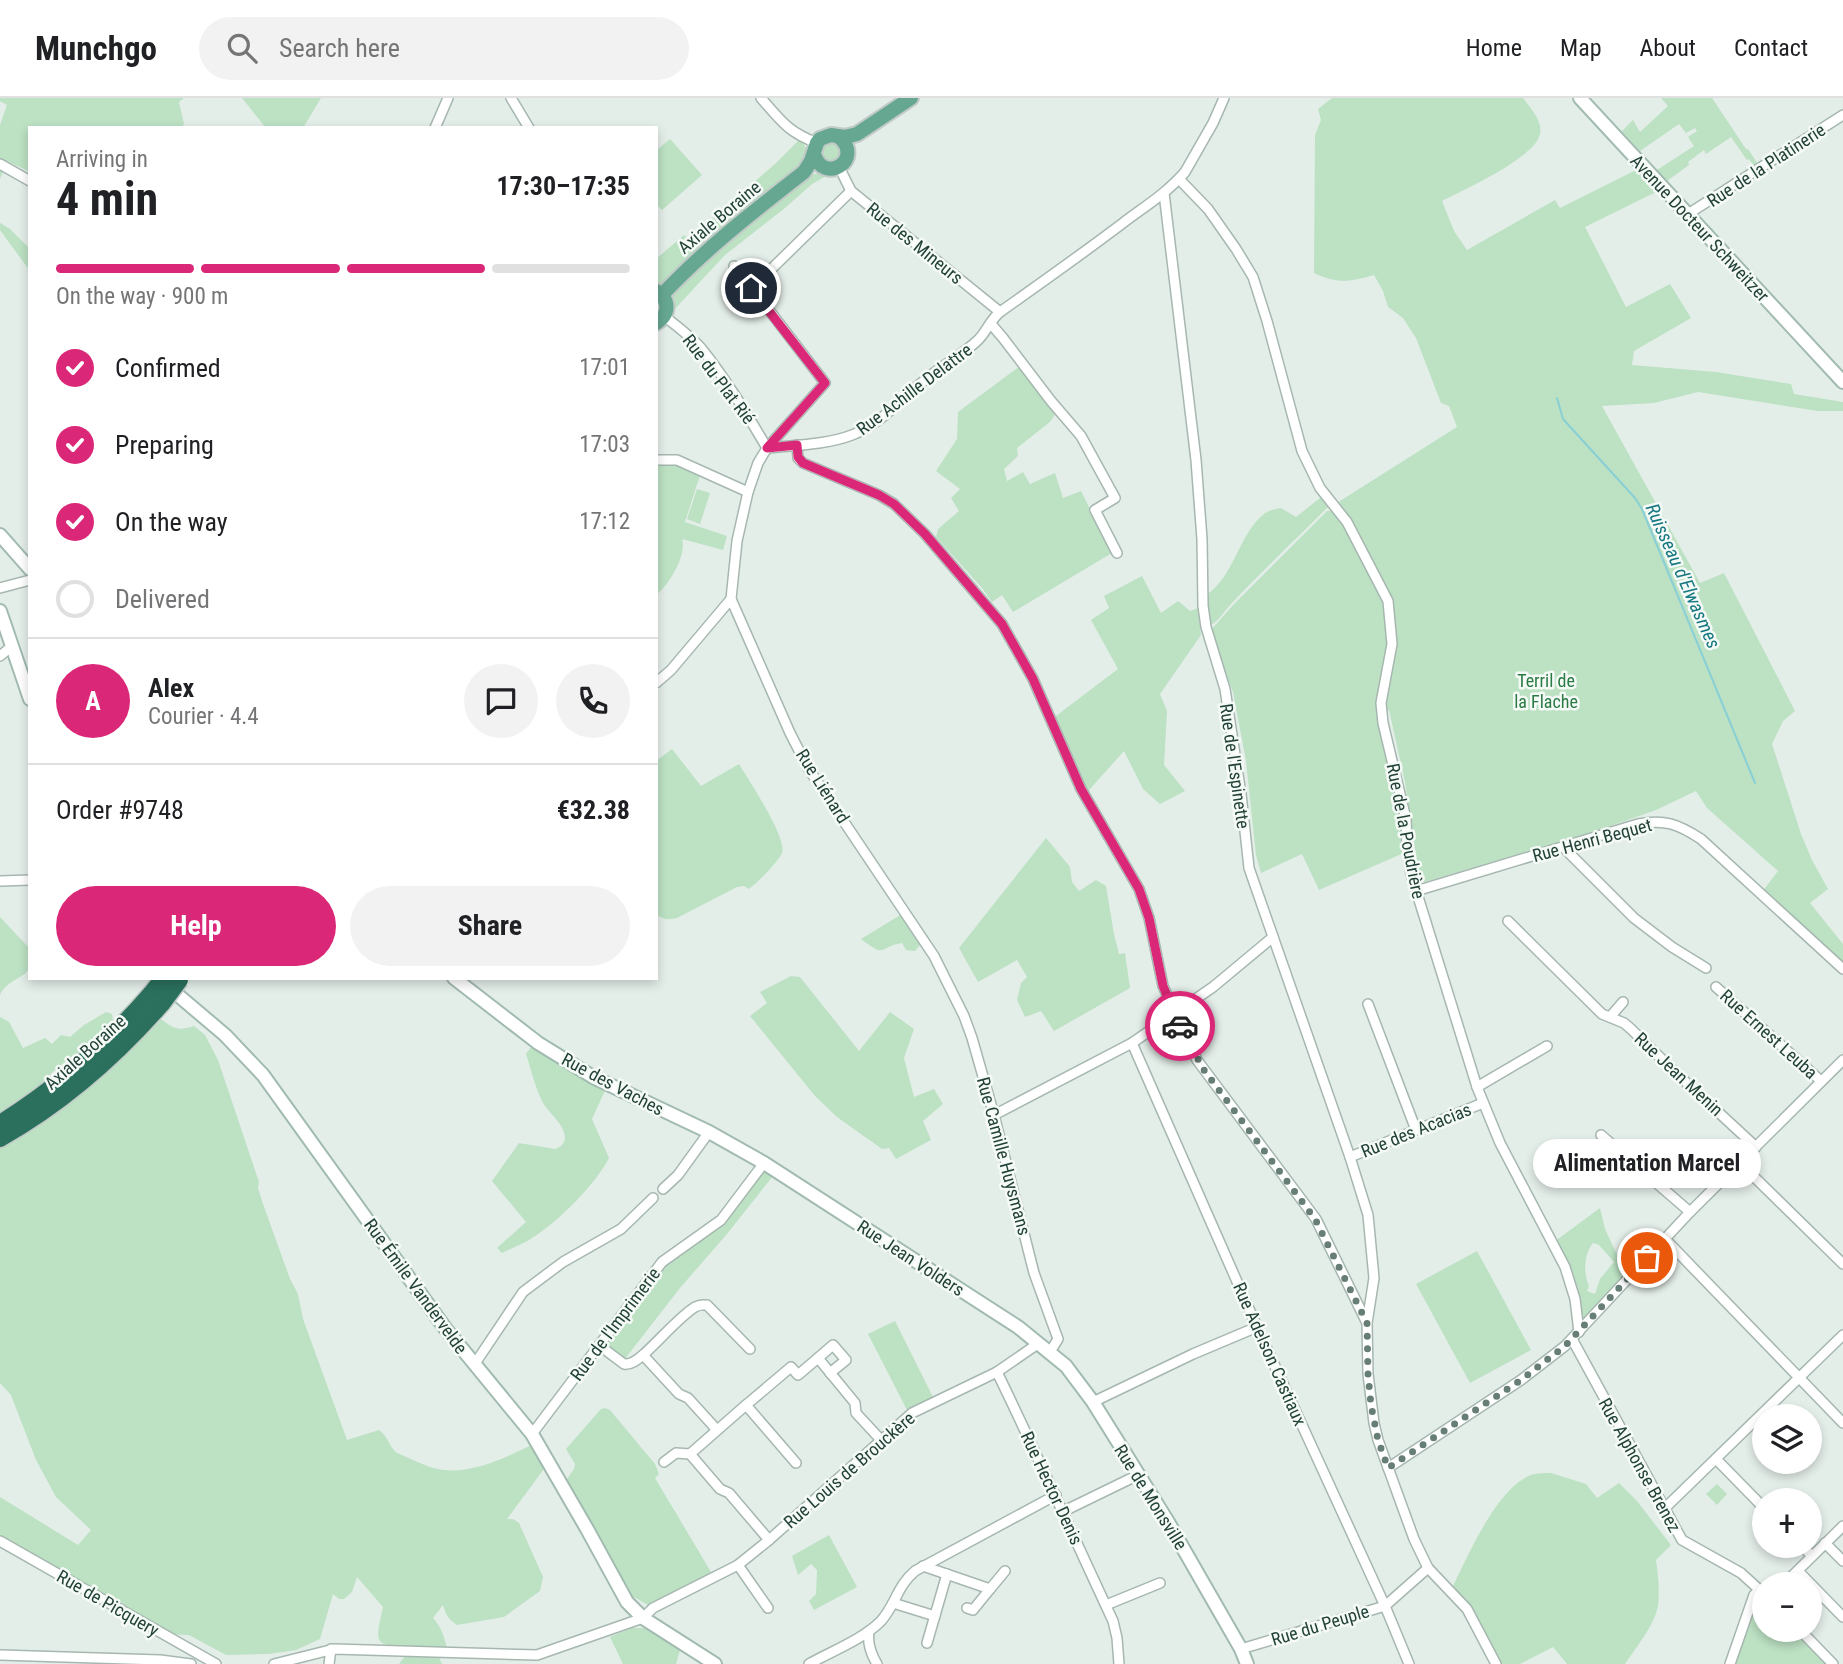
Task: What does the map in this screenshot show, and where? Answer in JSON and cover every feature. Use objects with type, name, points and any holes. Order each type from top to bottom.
[{"type":"highway","name":"Axiale Boraine","points":[[0,1123],[69,1075],[157,992],[179,980]]},
{"type":"highway","name":"Axiale Boraine","points":[[0,1139],[56,1104],[122,1047],[157,992]]},
{"type":"main road","points":[[804,172],[825,136],[845,137],[857,134],[911,98]]},
{"type":"main road","points":[[816,148],[819,163],[823,167],[839,167],[846,161],[857,134]]},
{"type":"main road","points":[[839,137],[846,143],[848,152]]},
{"type":"main road","points":[[804,172],[823,167]]},
{"type":"main road","name":"Axiale Boraine","points":[[660,319],[666,303],[659,293],[738,223],[804,172]]},
{"type":"street","points":[[436,126],[448,98]]},
{"type":"street","points":[[511,98],[528,126]]},
{"type":"street","points":[[761,98],[786,128],[816,148]]},
{"type":"street","name":"Rue Achille Delattre","points":[[767,448],[839,440],[863,431],[884,416],[922,382],[981,338],[1000,312],[1164,193],[1179,179],[1213,123],[1224,98]]},
{"type":"street","name":"Avenue Docteur Schweitzer","points":[[1580,98],[1843,382]]},
{"type":"street","name":"Rue de la Platinerie","points":[[1688,214],[1843,115]]},
{"type":"street","points":[[0,164],[28,180]]},
{"type":"street","name":"Rue des Mineurs","points":[[839,167],[851,191],[1000,312]]},
{"type":"street","name":"Rue de la Poudrière","points":[[1179,179],[1208,209],[1253,278],[1302,451],[1320,488],[1347,522],[1388,601],[1392,644],[1381,703],[1383,723],[1406,819],[1408,859],[1416,891],[1483,1104],[1500,1143],[1565,1267],[1575,1298],[1575,1336]]},
{"type":"street","points":[[751,288],[851,191]]},
{"type":"street","name":"Rue de l'Espinette","points":[[1164,193],[1196,460],[1206,627],[1225,689],[1249,868],[1363,1198],[1370,1232],[1374,1278],[1367,1323],[1368,1374],[1378,1440],[1427,1568],[1466,1609],[1496,1664]]},
{"type":"street","points":[[658,681],[671,670],[731,599],[737,541],[748,492],[758,463],[767,448],[825,383],[734,265]]},
{"type":"street","name":"Rue du Plat Rié","points":[[660,319],[680,328],[700,347],[739,401],[767,448]]},
{"type":"street","points":[[990,324],[1081,436],[1115,498],[1095,510],[1117,554]]},
{"type":"street","points":[[797,445],[798,457],[803,463],[894,504],[925,534],[1002,624],[1033,679],[1081,789],[1139,889],[1149,918],[1163,986],[1197,1060],[1315,1219],[1367,1323]]},
{"type":"street","points":[[658,460],[677,460],[748,492]]},
{"type":"street","points":[[0,535],[28,567]]},
{"type":"street","points":[[0,588],[28,581]]},
{"type":"street","name":"Rue Liénard","points":[[731,599],[808,768],[936,961]]},
{"type":"street","points":[[1,614],[28,693]]},
{"type":"street","points":[[0,656],[12,646]]},
{"type":"street","name":"Rue Henri Bequet","points":[[1416,891],[1650,821],[1676,824],[1701,839],[1843,969]]},
{"type":"street","points":[[1563,847],[1634,918],[1672,947],[1706,968]]},
{"type":"street","points":[[0,881],[28,880]]},
{"type":"street","name":"Rue Jean Menin","points":[[1508,921],[1602,1014],[1631,1029],[1756,1147]]},
{"type":"street","points":[[994,1115],[1132,1043],[1213,987],[1273,937]]},
{"type":"street","name":"Rue Camille Huysmans","points":[[936,961],[972,1038],[1034,1273],[1058,1339],[1050,1352]]},
{"type":"street","name":"Rue des Vaches","points":[[457,980],[528,1037],[593,1077],[709,1132],[781,1174]]},
{"type":"street","name":"Rue Ernest Leuba","points":[[1716,987],[1821,1081]]},
{"type":"street","name":"Rue Émile Vandervelde","points":[[157,992],[225,1035],[263,1075],[419,1294],[532,1434],[627,1602],[643,1618],[715,1664]]},
{"type":"street","points":[[1610,1017],[1623,1002]]},
{"type":"street","points":[[1368,1004],[1416,1130]]},
{"type":"street","name":"Rue Adelson Castiaux","points":[[1132,1043],[1409,1664]]},
{"type":"street","points":[[1477,1087],[1547,1046]]},
{"type":"street","points":[[1388,1468],[1521,1380],[1575,1336],[1690,1212],[1842,1062]]},
{"type":"street","name":"Rue des Acacias","points":[[1350,1157],[1483,1104]]},
{"type":"street","points":[[663,1189],[678,1175],[709,1132]]},
{"type":"street","points":[[1601,1135],[1690,1212]]},
{"type":"street","name":"Rue de l'Imprimerie","points":[[532,1434],[662,1262],[721,1220],[764,1163]]},
{"type":"street","points":[[1740,1163],[1843,1264]]},
{"type":"street","name":"Rue Jean Volders","points":[[781,1174],[1039,1343]]},
{"type":"street","points":[[474,1365],[523,1292],[563,1262],[621,1229],[653,1198]]},
{"type":"street","points":[[1665,1239],[1843,1423]]},
{"type":"street","points":[[600,1346],[624,1364],[635,1362],[684,1316],[702,1304],[729,1326],[750,1349]]},
{"type":"street","points":[[1093,1402],[1257,1327]]},
{"type":"street","points":[[1664,1509],[1843,1335]]},
{"type":"street","name":"Rue Alphonse Brenez","points":[[1575,1336],[1682,1540],[1741,1573],[1752,1583]]},
{"type":"street","name":"Rue de Monsville","points":[[1039,1343],[1070,1369],[1093,1402],[1168,1522],[1247,1664]]},
{"type":"street","name":"Rue Louis de Brouckère","points":[[274,1664],[331,1649],[537,1655],[643,1618],[653,1608],[738,1564],[769,1540],[912,1413],[997,1372],[1039,1343]]},
{"type":"street","points":[[690,1454],[791,1367],[798,1375],[833,1345],[846,1360],[830,1373]]},
{"type":"street","points":[[643,1356],[679,1394],[688,1398],[717,1430]]},
{"type":"street","points":[[818,1358],[855,1403],[856,1413],[881,1440]]},
{"type":"street","name":"Rue Hector Denis","points":[[997,1372],[1106,1605],[1115,1628],[1119,1664]]},
{"type":"street","points":[[746,1405],[796,1463]]},
{"type":"street","points":[[664,1462],[676,1452],[690,1454],[720,1489],[729,1493],[769,1540]]},
{"type":"street","points":[[1716,1459],[1752,1496]]},
{"type":"street","points":[[1062,1512],[1138,1475]]},
{"type":"street","points":[[809,1664],[869,1631],[893,1603],[896,1593],[908,1577],[923,1566],[1056,1495]]},
{"type":"street","points":[[1822,1547],[1843,1526]]},
{"type":"street","name":"Rue de Picquery","points":[[0,1541],[216,1664]]},
{"type":"street","points":[[1825,1544],[1843,1561]]},
{"type":"street","points":[[1810,1558],[1798,1571],[1843,1617]]},
{"type":"street","points":[[738,1564],[768,1608]]},
{"type":"street","points":[[923,1566],[990,1588]]},
{"type":"street","name":"Rue du Peuple","points":[[1241,1649],[1385,1606],[1427,1568]]},
{"type":"street","points":[[967,1608],[974,1610],[1005,1570]]},
{"type":"street","points":[[926,1643],[947,1574]]},
{"type":"street","points":[[1106,1605],[1160,1583]]},
{"type":"street","points":[[1730,1664],[1752,1601]]},
{"type":"street","points":[[893,1603],[935,1616]]},
{"type":"street","points":[[869,1631],[868,1639],[877,1664]]},
{"type":"street","points":[[1812,1642],[1833,1664]]},
{"type":"street","points":[[329,1664],[331,1649]]},
{"type":"street","points":[[0,1655],[160,1660],[191,1664]]},
{"type":"green space","points":[[0,98],[184,98],[179,102],[184,124],[28,126],[28,171],[7,161],[0,179],[0,125],[7,105],[0,101]]},
{"type":"green space","points":[[242,98],[321,98],[304,126],[264,126]]},
{"type":"green space","name":"Terril de la Flache","points":[[1332,98],[1523,98],[1536,116],[1540,127],[1539,137],[1533,146],[1511,164],[1442,201],[1454,231],[1467,250],[1555,200],[1560,208],[1644,166],[1664,188],[1585,227],[1626,307],[1670,284],[1691,318],[1634,351],[1632,365],[1716,372],[1791,384],[1794,394],[1843,402],[1843,411],[1818,411],[1698,392],[1654,403],[1602,406],[1700,583],[1724,573],[1795,711],[1783,721],[1772,744],[1801,834],[1828,889],[1810,903],[1843,944],[1843,967],[1762,892],[1778,871],[1707,808],[1696,791],[1656,810],[1596,831],[1424,882],[1418,870],[1405,782],[1389,710],[1378,717],[1406,852],[1319,890],[1302,854],[1261,873],[1256,855],[1246,761],[1233,692],[1210,631],[1327,511],[1331,511],[1340,501],[1457,427],[1449,406],[1441,403],[1416,338],[1403,318],[1388,307],[1374,275],[1344,281],[1314,273],[1315,135],[1321,120],[1318,109]]},
{"type":"green space","points":[[1661,98],[1712,98],[1759,166],[1756,168],[1747,160],[1731,137],[1706,154],[1704,150],[1667,181],[1657,170],[1694,146],[1688,137],[1697,131],[1695,128],[1686,133],[1679,124],[1640,151],[1622,131],[1633,120],[1640,132],[1668,106]]},
{"type":"green space","points":[[670,139],[702,175],[662,210],[658,206],[658,149]]},
{"type":"green space","points":[[799,140],[808,152],[807,176],[819,173],[828,175],[812,184],[725,255],[672,312],[675,290],[664,283],[658,285],[658,257],[684,235],[689,239]]},
{"type":"green space","points":[[825,140],[840,143],[841,160],[825,163],[818,149]]},
{"type":"green space","points":[[0,223],[28,247],[28,268],[0,230]]},
{"type":"green space","points":[[1020,366],[1056,413],[1050,422],[1017,448],[1018,456],[1004,469],[1007,481],[1023,472],[1030,484],[1055,473],[1063,498],[1081,491],[1112,553],[1013,612],[1002,595],[992,602],[936,537],[938,529],[959,511],[951,498],[960,489],[936,471],[957,439],[958,412]]},
{"type":"green space","points":[[675,461],[701,472],[685,522],[727,536],[723,550],[682,539],[682,553],[676,569],[658,593],[658,463]]},
{"type":"green space","points":[[697,489],[710,493],[700,524],[687,519]]},
{"type":"green space","points":[[1325,494],[1334,505],[1327,508],[1216,621],[1206,627],[1206,595],[1224,577],[1256,522],[1265,513],[1281,508],[1296,517]]},
{"type":"green space","points":[[1142,576],[1161,613],[1178,601],[1190,611],[1198,608],[1201,635],[1160,694],[1167,711],[1164,765],[1185,791],[1160,804],[1143,789],[1124,751],[1081,799],[1048,722],[1118,669],[1091,620],[1109,608],[1104,596]]},
{"type":"green space","points":[[672,749],[701,786],[739,764],[766,809],[782,846],[782,853],[776,862],[749,889],[744,886],[737,887],[677,918],[669,919],[658,915],[658,760]]},
{"type":"green space","points":[[1046,838],[1070,867],[1072,882],[1079,891],[1096,880],[1106,886],[1114,934],[1119,954],[1125,953],[1130,988],[1054,1031],[1041,1011],[1025,1017],[1017,1000],[1021,983],[1027,977],[1017,960],[978,982],[959,948]]},
{"type":"green space","points":[[902,914],[921,944],[915,951],[906,950],[902,943],[879,950],[861,939]]},
{"type":"green space","points":[[0,917],[28,947],[28,971],[7,986],[0,995]]},
{"type":"green space","points":[[791,976],[800,977],[859,1051],[890,1012],[914,1029],[904,1058],[914,1097],[934,1089],[943,1104],[923,1121],[931,1140],[896,1159],[889,1148],[882,1149],[837,1117],[815,1096],[750,1016],[767,1003],[760,992]]},
{"type":"green space","points":[[106,1012],[112,1014],[113,1021],[86,1047],[57,1068],[36,1091],[0,1117],[0,1017],[9,1022],[23,1048],[45,1038],[52,1044],[61,1035],[70,1037]]},
{"type":"green space","points":[[161,1019],[176,1028],[194,1026],[205,1035],[218,1060],[259,1182],[263,1204],[298,1294],[303,1319],[347,1440],[379,1430],[397,1453],[433,1468],[450,1470],[463,1470],[489,1463],[537,1442],[549,1462],[507,1519],[519,1523],[543,1577],[540,1591],[504,1617],[457,1625],[451,1621],[443,1605],[433,1618],[441,1630],[448,1652],[437,1653],[442,1664],[399,1664],[408,1652],[393,1651],[390,1646],[380,1641],[378,1630],[383,1607],[357,1577],[352,1592],[344,1599],[333,1594],[320,1639],[296,1650],[226,1655],[189,1635],[161,1634],[0,1541],[0,1497],[78,1545],[91,1530],[56,1497],[36,1460],[11,1395],[0,1383],[0,1145],[70,1102],[102,1076]]},
{"type":"green space","points":[[532,1046],[544,1047],[608,1084],[592,1119],[609,1158],[595,1180],[564,1213],[532,1238],[502,1253],[497,1248],[526,1222],[492,1181],[519,1143],[555,1149],[562,1145],[565,1138],[562,1128],[537,1090],[526,1054]]},
{"type":"green space","points":[[763,1168],[773,1176],[624,1360],[608,1348],[609,1339],[669,1261],[712,1232]]},
{"type":"green space","points":[[1600,1208],[1605,1229],[1627,1276],[1585,1321],[1579,1317],[1554,1242]],"holes":[[[1593,1243],[1599,1245],[1614,1262],[1600,1279],[1595,1294],[1587,1291],[1589,1286],[1585,1264]]]},
{"type":"green space","points":[[1477,1251],[1531,1350],[1470,1383],[1416,1284]]},
{"type":"green space","points":[[895,1321],[933,1397],[907,1410],[868,1334]]},
{"type":"green space","points":[[601,1409],[610,1410],[655,1464],[659,1474],[655,1478],[714,1577],[653,1608],[634,1597],[627,1602],[563,1485],[575,1464],[566,1449]]},
{"type":"green space","points":[[1551,1473],[1586,1484],[1597,1498],[1619,1483],[1637,1501],[1671,1545],[1656,1560],[1659,1594],[1656,1613],[1625,1664],[1567,1664],[1553,1647],[1520,1664],[1499,1664],[1470,1605],[1452,1588],[1485,1523],[1508,1492],[1521,1480],[1534,1474]]},
{"type":"green space","points":[[1717,1484],[1727,1494],[1717,1505],[1706,1494]]},
{"type":"green space","points":[[829,1535],[857,1587],[814,1610],[809,1601],[816,1594],[817,1570],[811,1564],[798,1575],[792,1556]]},
{"type":"green space","points":[[1752,1614],[1752,1642],[1804,1642],[1826,1664],[1735,1664]]},
{"type":"green space","points":[[632,1628],[644,1628],[680,1650],[676,1664],[623,1664],[610,1637]]},
{"type":"waterway","name":"Ruisseau d'Elwasmes","points":[[1557,398],[1563,419],[1642,509],[1755,783]]},
{"type":"way so far","points":[[1180,1026],[1197,1060],[1315,1219],[1367,1323],[1371,1405],[1378,1440],[1388,1468],[1541,1366],[1579,1332],[1647,1258]]},
{"type":"place","name":"Alimentation Marcel","points":[[1647,1258]]},
{"type":"route","points":[[751,288],[825,383],[767,448],[797,445],[798,457],[803,463],[894,504],[953,565],[1002,624],[1033,679],[1081,789],[1139,889],[1149,918],[1163,986],[1180,1026]]}]
